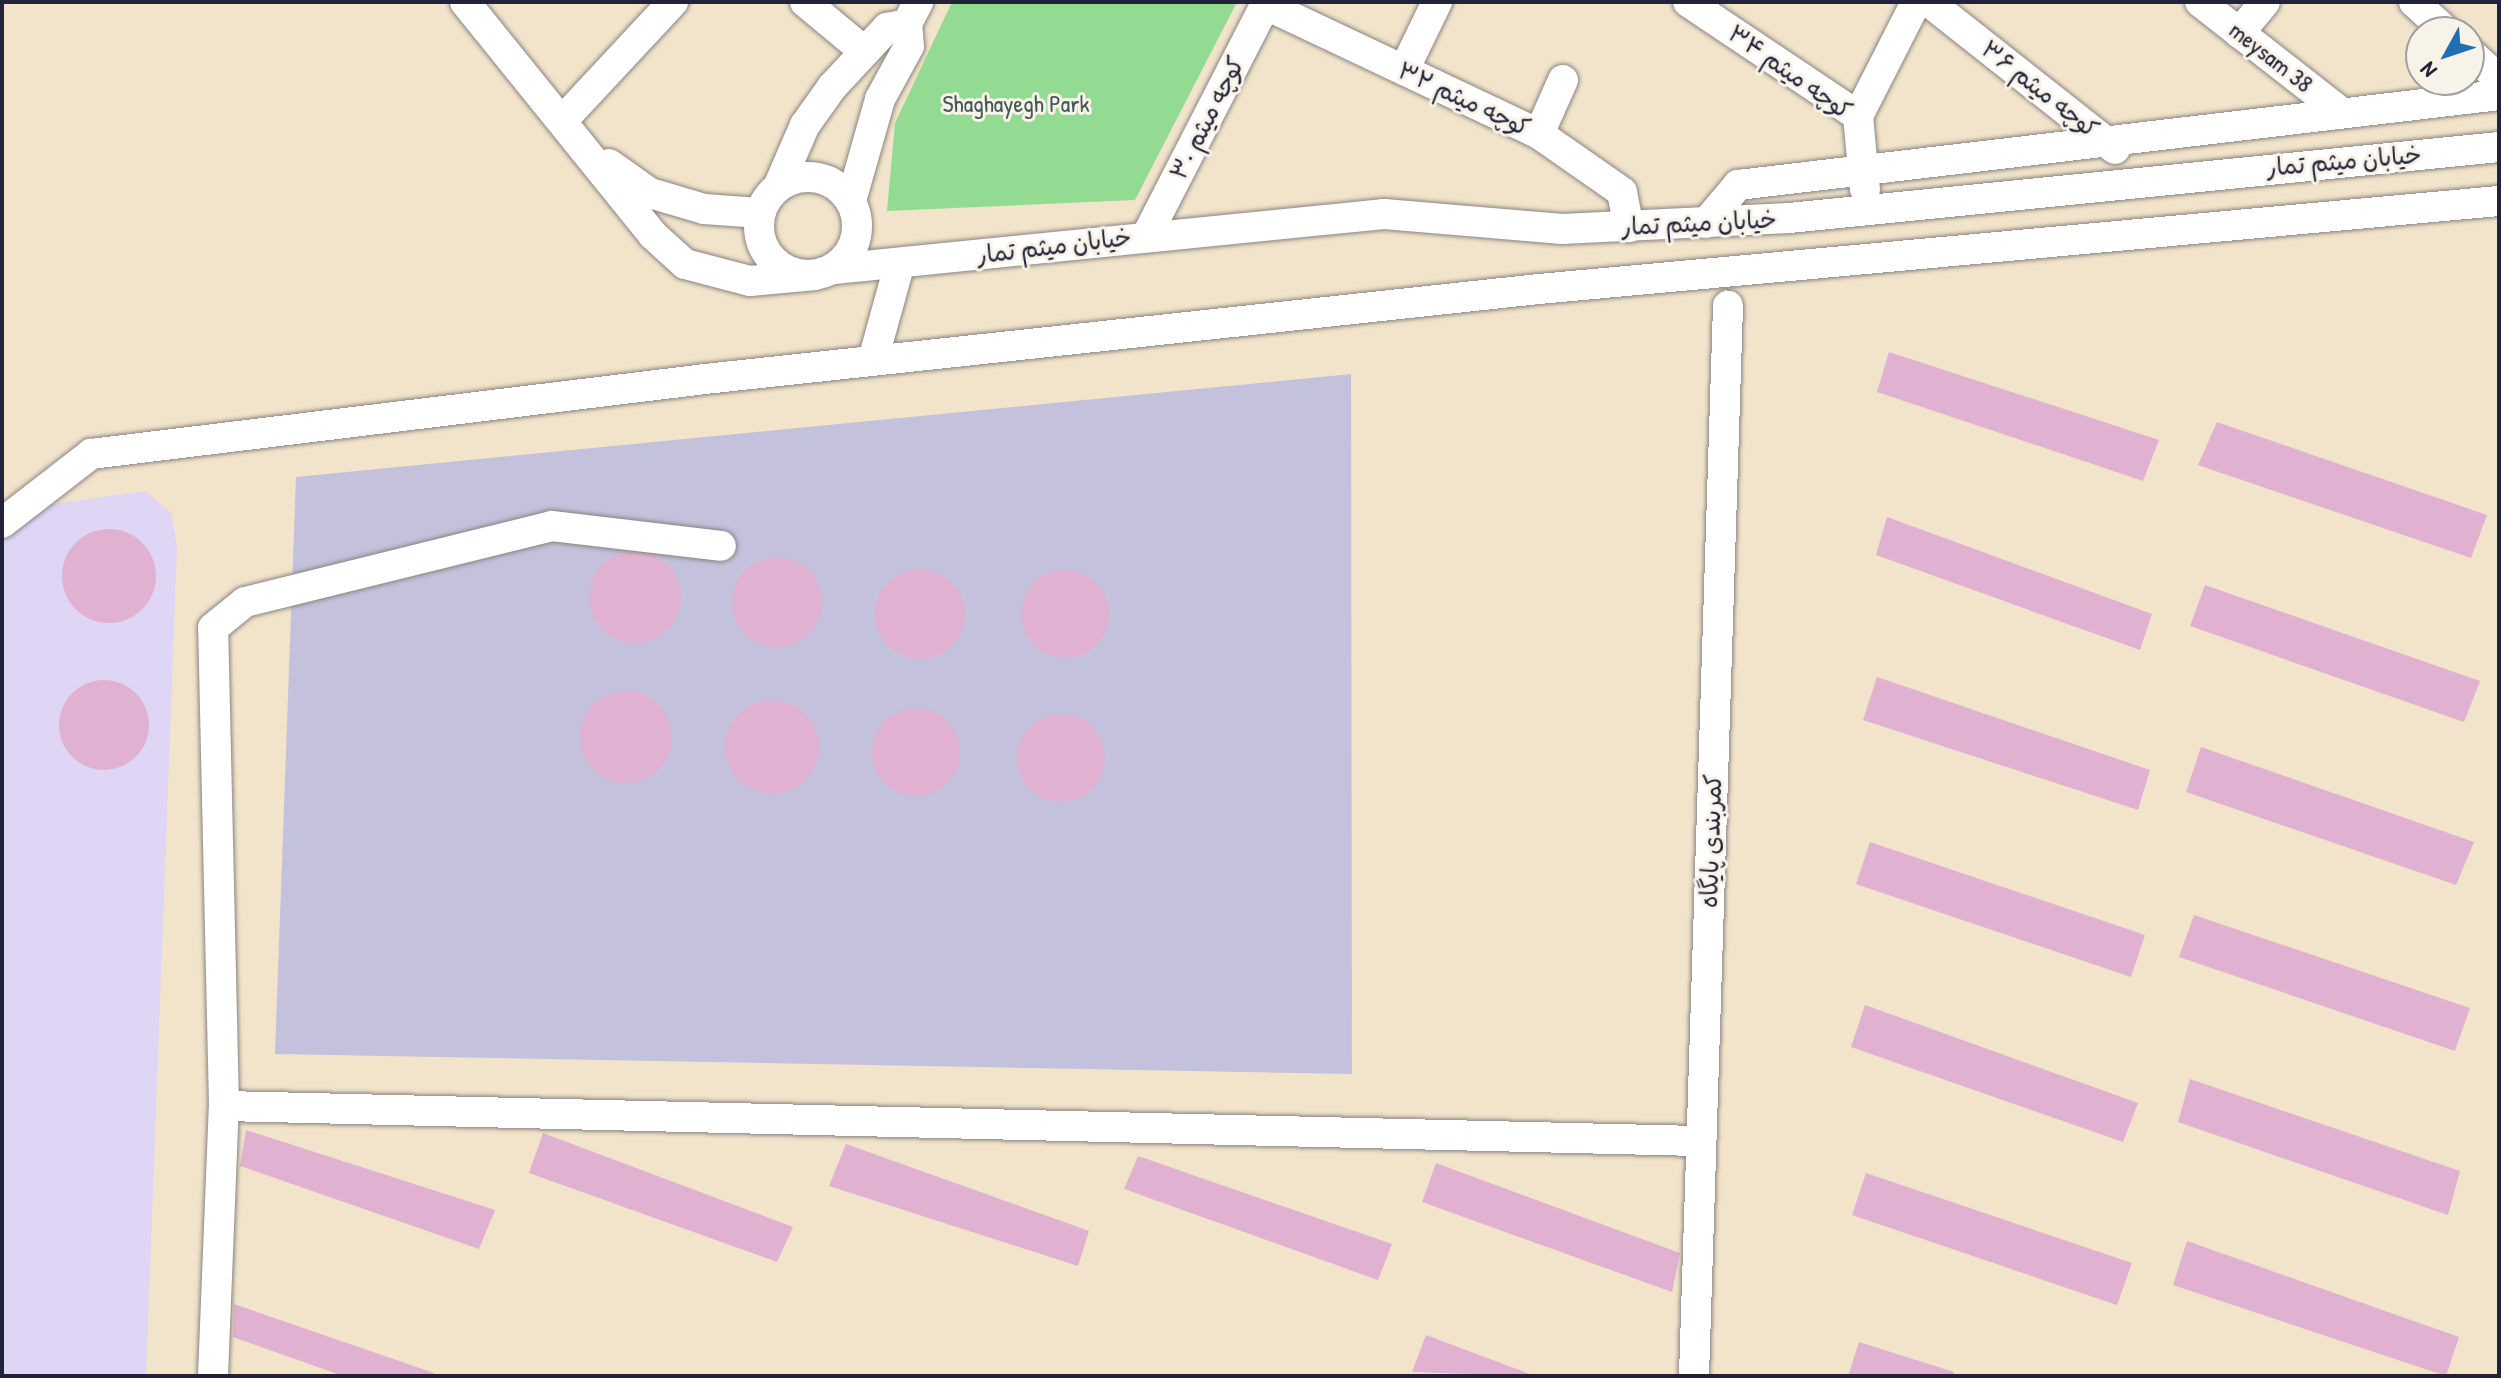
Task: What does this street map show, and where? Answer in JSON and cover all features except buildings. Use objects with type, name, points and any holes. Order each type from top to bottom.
[{"type":"street","name":"خیابان میثم تمار","points":[[465,2],[685,264],[750,281],[1147,235],[1384,214],[1562,229],[1706,223],[2499,147]]},
{"type":"street","points":[[562,121],[673,2]]},
{"type":"street","points":[[805,2],[864,51]]},
{"type":"street","points":[[1404,70],[1437,2]]},
{"type":"street","name":"کوچه میثم ۳۴","points":[[1688,2],[1858,116],[1867,208]]},
{"type":"street","points":[[1858,116],[1916,2]]},
{"type":"street","name":"کوچه میثم ۳۶","points":[[1929,2],[2105,140],[2149,180]]},
{"type":"street","name":"meysam 38","points":[[2200,2],[2342,113]]},
{"type":"street","points":[[2239,33],[2265,2]]},
{"type":"street","points":[[2414,2],[2429,16]]},
{"type":"street","name":"کوچه میثم ۳۲","points":[[1266,4],[1539,134],[1622,192],[1629,227]]},
{"type":"street","name":"کوچه میثم ۳۰","points":[[1147,235],[1266,4]]},
{"type":"street","points":[[912,13],[909,46],[880,99],[854,210],[848,256],[825,272],[796,274],[766,251],[760,213],[778,187],[805,125],[864,51],[887,28],[912,13]]},
{"type":"street","points":[[1539,134],[1563,80]]},
{"type":"street","points":[[1706,223],[1738,185],[2499,95]]},
{"type":"street","name":"خیابان میثم تمار","points":[[582,145],[650,193],[704,209],[760,213]]},
{"type":"street","points":[[778,187],[821,178],[854,210],[899,266],[873,360]]},
{"type":"street","points":[[2,523],[91,454],[873,360],[1554,288],[2499,201]]},
{"type":"street","name":"کمربندی پایگاه","points":[[1694,1376],[1728,306]]},
{"type":"street","points":[[213,1376],[224,1106],[213,628],[245,602],[552,526],[721,546]]},
{"type":"street","points":[[224,1106],[1701,1141]]},
{"type":"shaded area","points":[[1351,374],[1352,1074],[275,1054],[296,477]]},
{"type":"shaded area","points":[[146,491],[171,513],[177,546],[146,1376],[2,1376],[2,511]]},
{"type":"green space","name":"Shaghayegh Park","points":[[952,2],[1237,2],[1135,200],[887,211],[895,123]]}]
